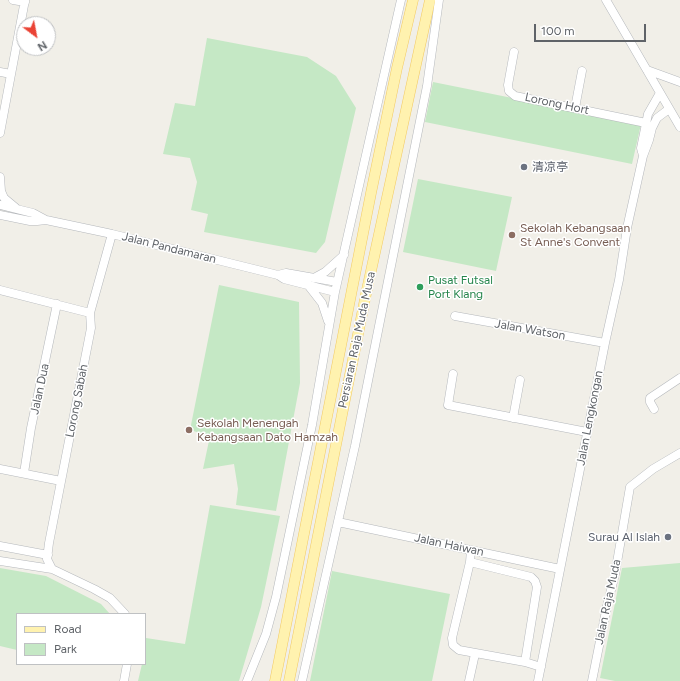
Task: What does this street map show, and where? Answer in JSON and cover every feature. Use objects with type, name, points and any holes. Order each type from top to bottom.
[{"type":"main road","name":"Persiaran Raja Muda Musa","points":[[275,681],[371,193],[413,0]]},
{"type":"main road","name":"Persiaran Raja Muda Musa","points":[[289,681],[365,302],[430,0]]},
{"type":"street","points":[[0,133],[25,1],[13,0]]},
{"type":"street","points":[[246,681],[266,634],[276,597],[312,425],[337,282],[401,0]]},
{"type":"street","points":[[302,681],[338,522],[427,86],[439,0]]},
{"type":"street","points":[[606,0],[680,127]]},
{"type":"street","name":"Lorong Hort","points":[[514,52],[508,85],[509,91],[515,96],[646,123]]},
{"type":"street","points":[[647,70],[680,82]]},
{"type":"street","points":[[575,108],[582,71]]},
{"type":"street","points":[[0,72],[11,74]]},
{"type":"street","name":"Jalan Lengkongan","points":[[643,156],[641,148],[648,114],[660,93]]},
{"type":"street","name":"Jalan Lengkongan","points":[[538,681],[587,432],[619,280],[627,228],[643,156],[657,118],[669,109]]},
{"type":"street","points":[[0,177],[1,191],[4,198],[18,210]]},
{"type":"street","points":[[0,205],[34,213],[46,220]]},
{"type":"street","name":"Jalan Pandamaran","points":[[0,215],[30,221],[46,220],[112,234],[278,275],[284,279],[311,282],[335,292]]},
{"type":"street","name":"Lorong Sabah","points":[[52,569],[47,559],[91,328],[90,313],[112,234]]},
{"type":"street","points":[[311,282],[344,255]]},
{"type":"street","points":[[311,282],[337,282]]},
{"type":"street","points":[[311,282],[322,303],[329,323]]},
{"type":"street","points":[[0,290],[90,313]]},
{"type":"street","name":"Jalan Dua","points":[[24,474],[31,428],[57,304]]},
{"type":"street","name":"Jalan Watson","points":[[455,316],[605,343]]},
{"type":"street","points":[[453,374],[448,405],[587,432]]},
{"type":"street","points":[[654,409],[650,402],[650,398],[680,378]]},
{"type":"street","points":[[513,418],[520,380]]},
{"type":"street","name":"Jalan Raja Muda","points":[[592,681],[615,574],[630,487],[653,469],[680,453]]},
{"type":"street","points":[[0,469],[61,481]]},
{"type":"street","name":"Jalan Haiwan","points":[[338,522],[560,569]]},
{"type":"street","points":[[0,546],[48,555]]},
{"type":"street","points":[[471,550],[470,562],[452,638],[453,644],[459,650],[474,654],[525,662],[541,667]]},
{"type":"street","points":[[0,561],[52,569],[110,598],[124,613]]},
{"type":"street","points":[[470,562],[531,577],[535,581],[537,587],[525,662]]},
{"type":"street","points":[[469,681],[474,654]]},
{"type":"street","points":[[124,681],[127,665]]},
{"type":"green space","points":[[207,38],[307,57],[336,76],[356,108],[325,242],[316,253],[204,232],[208,214],[191,210],[197,182],[190,158],[163,154],[175,103],[195,106]]},
{"type":"green space","points":[[433,82],[641,124],[632,164],[425,122]]},
{"type":"green space","points":[[418,179],[512,197],[496,271],[403,252]]},
{"type":"green space","points":[[219,285],[299,302],[300,383],[276,511],[236,505],[238,489],[234,464],[203,469],[210,436],[190,430]]},
{"type":"green space","points":[[210,505],[280,516],[261,607],[239,681],[138,681],[142,665],[146,665],[146,638],[185,644]]},
{"type":"green space","points":[[680,563],[680,681],[615,681],[600,678],[622,568]]},
{"type":"green space","points":[[0,568],[46,576],[101,604],[109,613],[16,613],[16,650],[0,646]]},
{"type":"green space","points":[[332,571],[450,594],[432,681],[310,681]]},
{"type":"place","name":"清凉亭","points":[[524,167]]},
{"type":"place","name":"Sekolah Kebangsaan St Anne's Convent","points":[[512,235]]},
{"type":"place","name":"Pusat Futsal Port Klang","points":[[420,287]]},
{"type":"place","name":"Sekolah Menengah Kebangsaan Dato Hamzah","points":[[189,430]]},
{"type":"place","name":"Surau Al Islah","points":[[668,537]]}]
